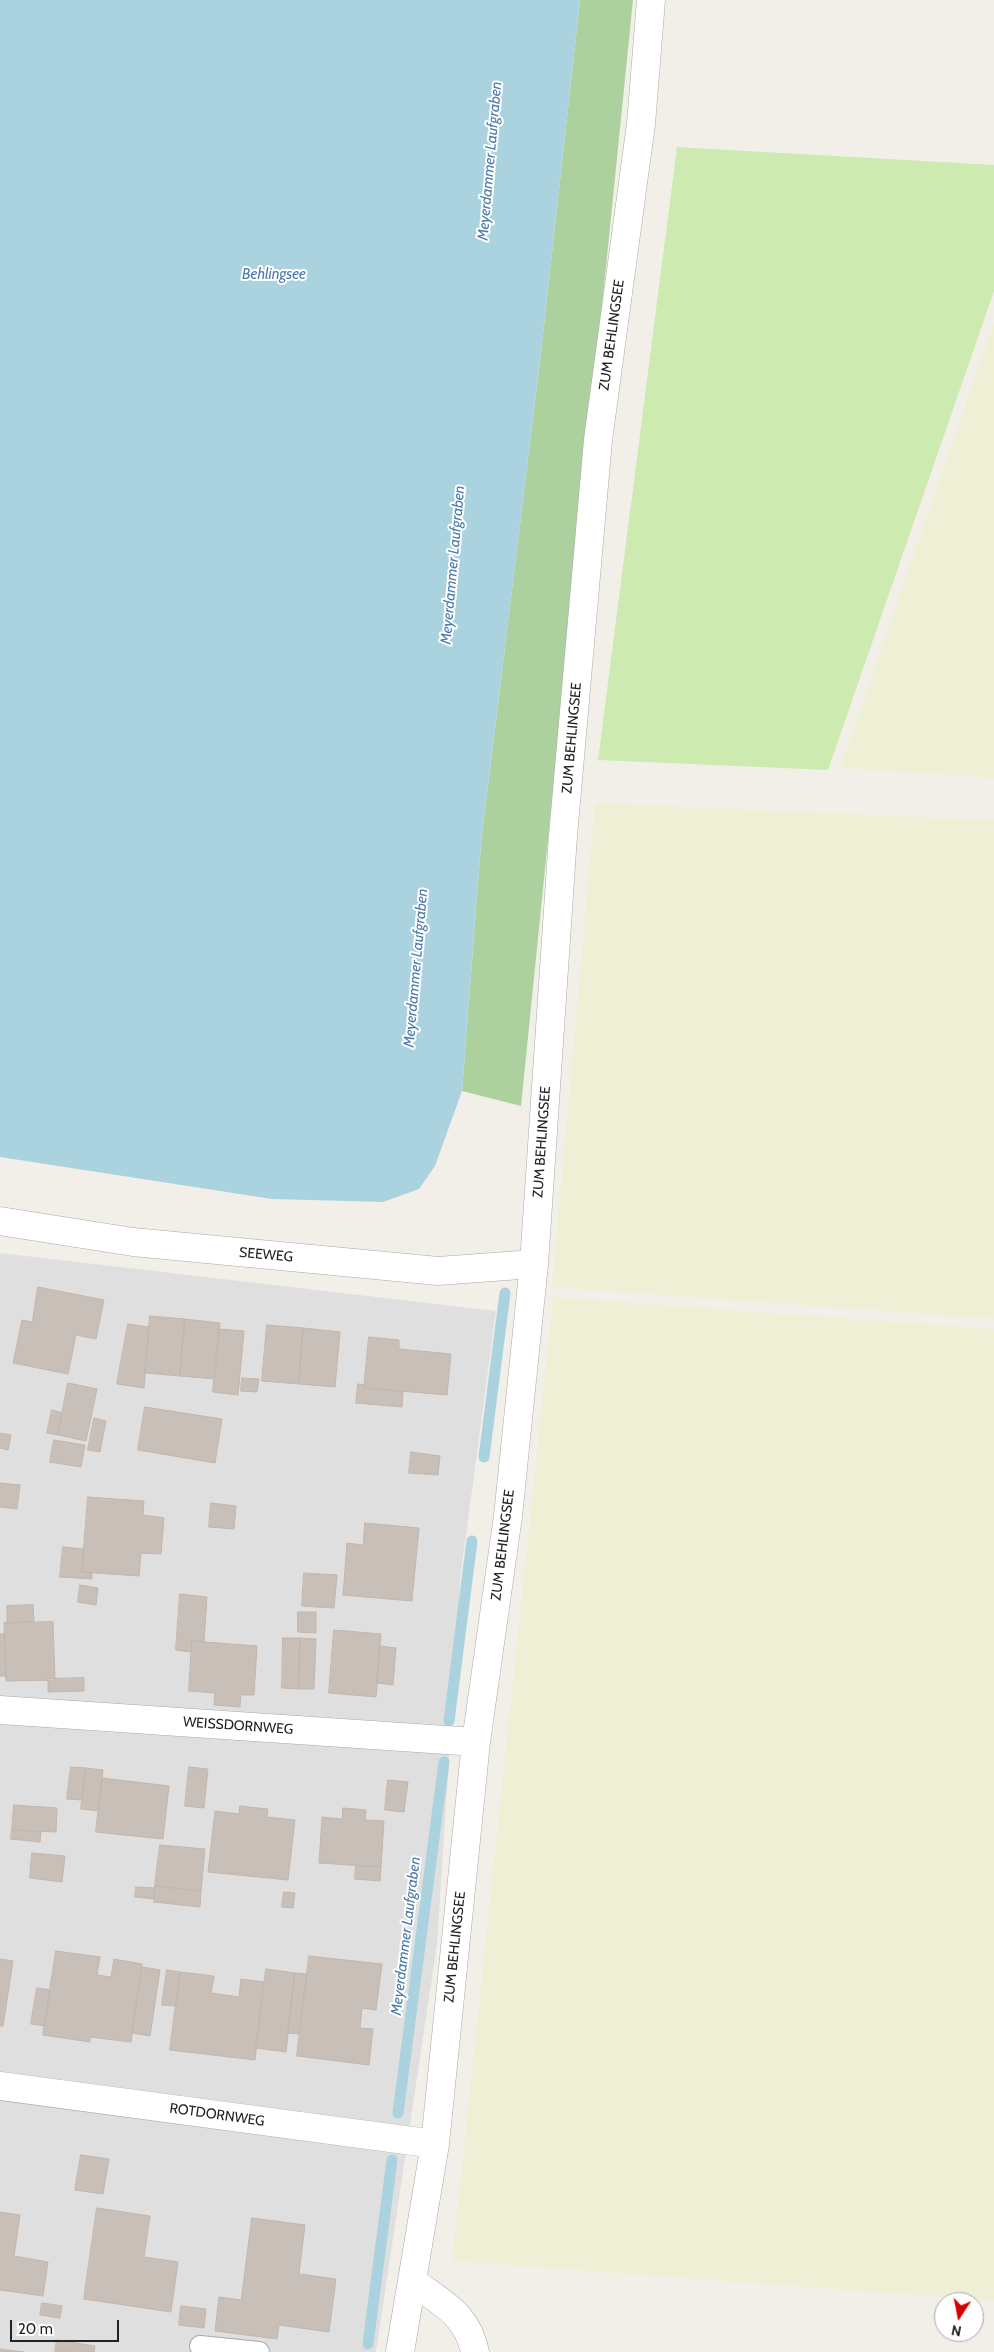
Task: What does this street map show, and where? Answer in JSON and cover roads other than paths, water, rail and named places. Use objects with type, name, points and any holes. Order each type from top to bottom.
[{"type":"street","name":"ZUM BEHLINGSEE","points":[[400,2352],[435,2144],[476,1742],[508,1516],[534,1264],[563,836],[598,440],[641,124],[651,0]]},
{"type":"street","name":"SEEWEG","points":[[0,1221],[133,1242],[438,1271],[534,1264]]},
{"type":"street","name":"WEISSDORNWEG","points":[[0,1710],[476,1742]]},
{"type":"street","name":"ROTDORNWEG","points":[[0,2086],[435,2144]]},
{"type":"street","points":[[412,2282],[461,2317],[472,2338],[475,2352]]},
{"type":"lane","points":[[200,2346],[259,2352]]},
{"type":"water","name":"Behlingsee","points":[[0,0],[580,0],[540,361],[481,843],[462,1091],[435,1166],[419,1189],[383,1202],[272,1199],[0,1157]]},
{"type":"waterway","name":"Meyerdammer Laufgraben","points":[[484,1457],[505,1293]]},
{"type":"waterway","name":"Meyerdammer Laufgraben","points":[[449,1721],[472,1541]]},
{"type":"waterway","name":"Meyerdammer Laufgraben","points":[[398,2113],[444,1762]]},
{"type":"waterway","name":"Meyerdammer Laufgraben","points":[[368,2344],[392,2160]]}]
